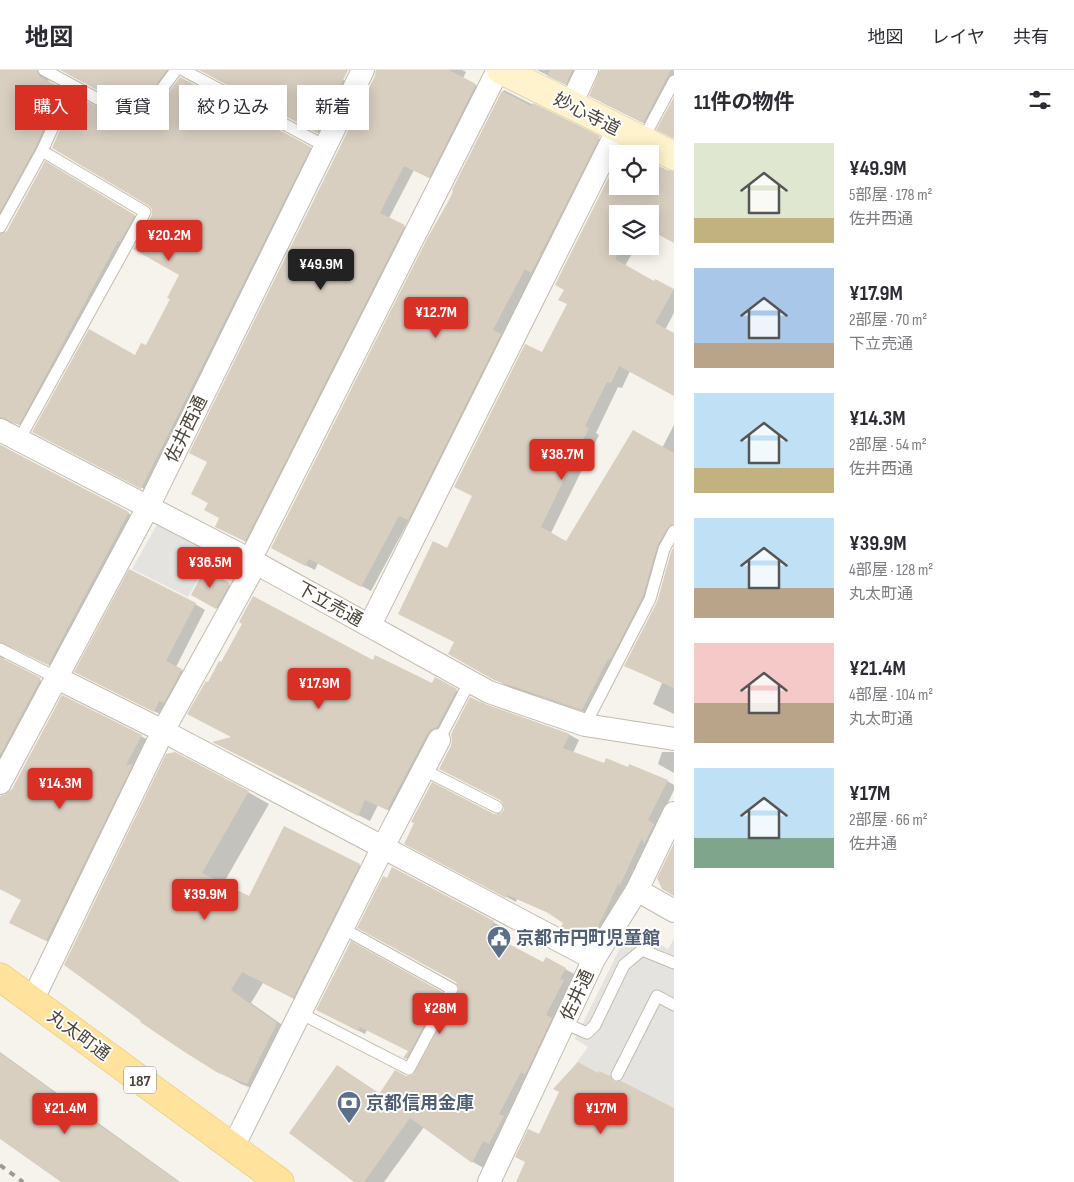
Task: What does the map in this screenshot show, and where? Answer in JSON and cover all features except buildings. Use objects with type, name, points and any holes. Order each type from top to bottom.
[{"type":"main road","name":"妙心寺道","points":[[500,70],[674,156]]},
{"type":"main road","name":"丸太町通","points":[[0,977],[280,1182]]},
{"type":"street","name":"佐井西通","points":[[0,783],[148,507],[363,70]]},
{"type":"street","points":[[32,1001],[163,731],[253,562],[500,70]]},
{"type":"street","points":[[570,106],[587,70]]},
{"type":"street","points":[[370,625],[618,129]]},
{"type":"street","name":"下立売通","points":[[10,435],[253,562],[489,692],[585,725],[674,739]]},
{"type":"street","points":[[57,678],[163,731],[594,959]]},
{"type":"street","points":[[233,1147],[382,847],[439,740]]},
{"type":"street","name":"佐井通","points":[[489,1182],[594,959],[637,890],[674,813]]},
{"type":"street","points":[[637,890],[674,911]]},
{"type":"lane","points":[[44,70],[72,85]]},
{"type":"lane","points":[[87,93],[138,121],[176,70]]},
{"type":"lane","points":[[183,70],[325,146]]},
{"type":"lane","points":[[642,141],[674,81]]},
{"type":"lane","points":[[0,228],[52,130]]},
{"type":"lane","points":[[10,435],[145,212],[42,151]]},
{"type":"lane","points":[[585,725],[650,599],[664,549],[674,531]]},
{"type":"lane","points":[[0,649],[57,678]]},
{"type":"lane","points":[[439,740],[470,681]]},
{"type":"lane","points":[[424,770],[497,807]]},
{"type":"lane","points":[[300,1013],[409,1069],[452,989],[342,928]]},
{"type":"lane","points":[[564,1023],[587,1033],[595,1025],[624,965],[642,950],[674,964]]},
{"type":"lane","points":[[617,1075],[657,996],[674,1005]]},
{"type":"shaded area","points":[[159,521],[214,551],[188,597],[132,569]]},
{"type":"shaded area","points":[[644,935],[668,949],[674,939],[674,1182],[516,1182],[569,1073],[588,1047],[575,1039],[625,938]]},
{"type":"railway","points":[[0,1165],[23,1182]]},
{"type":"place","name":"京都市円町児童館","points":[[499,959]]},
{"type":"place","name":"京都信用金庫","points":[[349,1124]]}]
